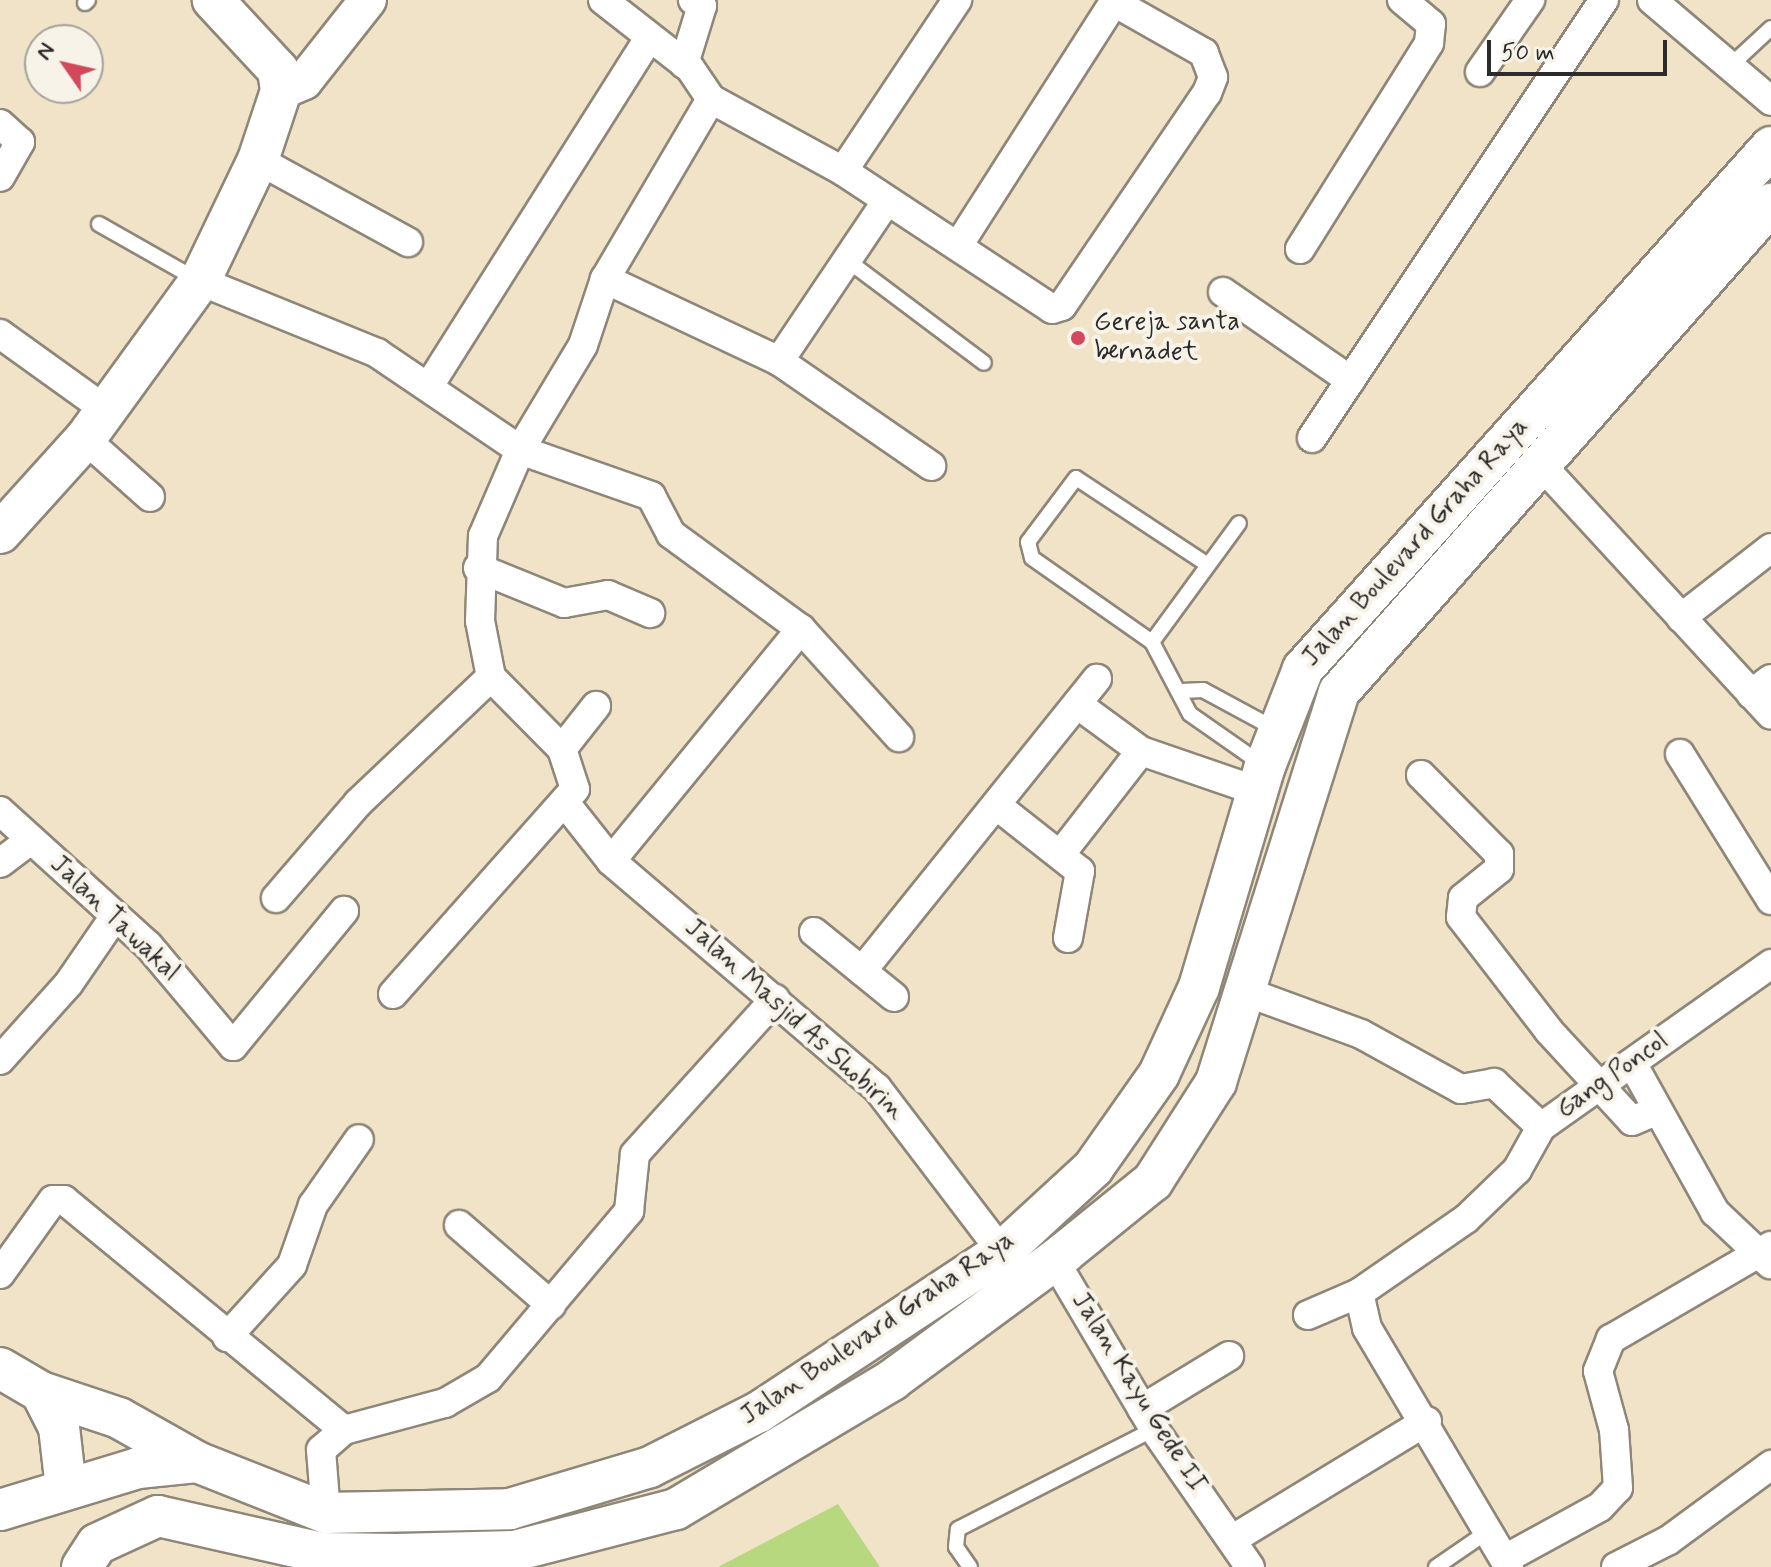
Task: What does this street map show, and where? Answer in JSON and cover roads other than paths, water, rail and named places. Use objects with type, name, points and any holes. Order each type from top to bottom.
[{"type":"main road","points":[[0,533],[96,425],[200,281],[258,160],[281,91],[266,51],[219,2]]},
{"type":"main road","name":"Jalan Boulevard Graha Raya","points":[[0,1510],[138,1468],[197,1462],[336,1513],[510,1509],[650,1467],[759,1412],[1002,1252],[1093,1168],[1159,1074],[1199,987],[1266,763],[1303,669],[1771,147]]},
{"type":"main road","name":"Jalan Boulevard Graha Raya","points":[[82,1567],[97,1544],[158,1516],[334,1553],[514,1551],[676,1509],[892,1380],[1153,1181],[1216,1082],[1249,993],[1339,692],[1544,468],[1771,204]]},
{"type":"main road","points":[[1303,669],[1339,692]]},
{"type":"main road","points":[[0,1368],[41,1392],[119,1418],[197,1462]]},
{"type":"main road","points":[[41,1392],[59,1427],[66,1488]]},
{"type":"main road","points":[[334,1553],[336,1513]]},
{"type":"street","points":[[281,91],[304,81],[368,0]]},
{"type":"street","points":[[603,0],[648,39],[684,64],[711,99],[843,171],[886,202],[958,246],[1040,305],[1062,306],[1207,93],[1213,77],[1204,53],[1114,2],[958,246]]},
{"type":"street","points":[[684,64],[699,25],[702,6],[693,0]]},
{"type":"street","points":[[843,171],[957,0]]},
{"type":"street","points":[[1300,249],[1429,43],[1431,24],[1402,0]]},
{"type":"street","points":[[1480,72],[1530,0]]},
{"type":"street","points":[[1312,438],[1604,0]]},
{"type":"street","points":[[1652,0],[1771,101]]},
{"type":"street","points":[[429,386],[648,39]]},
{"type":"street","points":[[393,994],[566,804],[576,779],[562,749],[491,677],[478,568],[483,536],[520,450],[583,345],[605,279],[711,99]]},
{"type":"street","points":[[0,124],[20,142],[0,177]]},
{"type":"street","points":[[258,160],[408,242]]},
{"type":"street","points":[[779,361],[851,263],[886,202]]},
{"type":"street","points":[[605,279],[779,361],[931,466]]},
{"type":"street","points":[[200,281],[377,353],[520,450],[651,496],[671,534],[801,629],[899,737]]},
{"type":"street","points":[[1223,292],[1350,380]]},
{"type":"street","points":[[0,334],[96,425],[150,497]]},
{"type":"street","points":[[1544,468],[1681,618],[1761,686],[1771,715]]},
{"type":"street","points":[[1681,618],[1771,548]]},
{"type":"street","points":[[478,568],[564,603],[608,595],[650,613]]},
{"type":"street","points":[[611,861],[801,629]]},
{"type":"street","points":[[276,898],[358,803],[491,677]]},
{"type":"street","points":[[862,971],[1097,679]]},
{"type":"street","points":[[1077,704],[1141,751],[1266,763]]},
{"type":"street","points":[[562,749],[596,706]]},
{"type":"street","points":[[1060,855],[1141,751]]},
{"type":"street","points":[[1680,754],[1771,900]]},
{"type":"street","points":[[1421,775],[1499,854],[1499,869],[1463,898],[1461,917],[1594,1083],[1632,1121],[1656,1111]]},
{"type":"street","name":"Jalan Masjid As Shobirin","points":[[566,804],[611,861],[877,1088],[1002,1252]]},
{"type":"street","points":[[996,805],[1080,871],[1068,938]]},
{"type":"street","name":"Jalan Tawakal","points":[[0,811],[115,916],[233,1046],[344,911]]},
{"type":"street","points":[[0,863],[31,840]]},
{"type":"street","points":[[0,1060],[69,983],[115,916]]},
{"type":"street","points":[[814,932],[894,997]]},
{"type":"street","name":"Gang Poncol","points":[[1308,1315],[1359,1293],[1466,1219],[1517,1170],[1541,1127],[1594,1083],[1632,1063],[1771,964]]},
{"type":"street","points":[[1249,993],[1361,1034],[1461,1089],[1494,1083],[1541,1127]]},
{"type":"street","points":[[336,1513],[321,1450],[344,1430],[445,1403],[488,1378],[629,1211],[635,1154],[775,999]]},
{"type":"street","points":[[1359,1293],[1363,1319],[1427,1421],[1507,1563],[1600,1507],[1618,1488],[1614,1430],[1598,1371],[1611,1339],[1766,1255],[1715,1212],[1632,1063]]},
{"type":"street","points":[[227,1337],[292,1265],[313,1205],[359,1139]]},
{"type":"street","points":[[0,1274],[53,1200],[64,1200],[227,1337],[344,1430]]},
{"type":"street","points":[[459,1225],[551,1305]]},
{"type":"street","name":"Jalan Kayu Gede II","points":[[1053,1258],[1143,1408],[1250,1567]]},
{"type":"street","points":[[1143,1408],[1229,1356]]},
{"type":"street","points":[[1233,1539],[1427,1421]]},
{"type":"street","points":[[1616,1567],[1669,1540],[1771,1465]]},
{"type":"lane","points":[[1730,66],[1771,28]]},
{"type":"lane","points":[[99,224],[200,281]]},
{"type":"lane","points":[[851,263],[984,363]]},
{"type":"lane","points":[[1208,565],[1084,479],[1067,482],[1028,542],[1032,558],[1152,642],[1182,691],[1190,714],[1266,763]]},
{"type":"lane","points":[[1152,642],[1239,523]]},
{"type":"lane","points":[[1182,691],[1203,690]]},
{"type":"lane","points":[[1203,690],[1266,763]]},
{"type":"lane","points":[[1190,714],[1203,690]]},
{"type":"lane","points":[[970,1567],[956,1547],[958,1529],[1143,1408]]},
{"type":"lane","points":[[1436,1567],[1490,1530]]},
{"type":"place","name":"Gereja santa bernadet","points":[[1078,338]]}]
